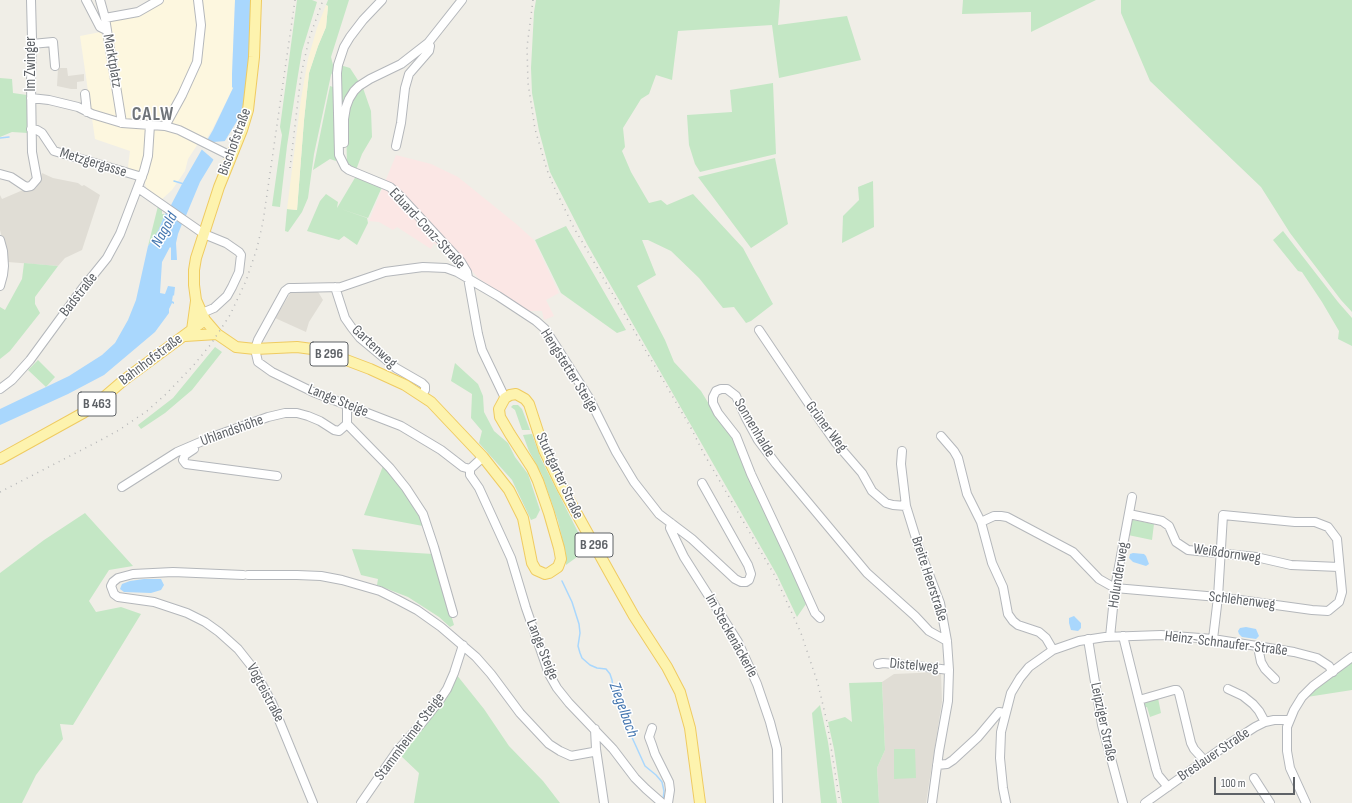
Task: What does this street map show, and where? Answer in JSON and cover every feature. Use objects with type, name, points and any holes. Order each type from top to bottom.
[{"type":"main road","name":"Bischofstraße","points":[[204,234],[248,110],[254,57],[256,0]]},
{"type":"main road","name":"B 296","points":[[203,316],[196,300],[194,270],[204,234]]},
{"type":"main road","points":[[196,300],[188,333],[217,334]]},
{"type":"main road","name":"Bahnhofstraße","points":[[0,459],[83,413],[96,404],[124,380],[188,333],[203,316]]},
{"type":"main road","name":"Stuttgarter Straße","points":[[203,316],[217,334],[236,346],[255,350],[297,347],[312,349],[364,367],[405,385],[422,395],[440,410],[503,481],[518,506],[526,531],[532,563],[536,570],[545,574],[555,570],[561,559],[556,534],[532,468],[500,417],[500,409],[505,398],[516,394],[521,396],[529,404],[544,450],[556,476],[634,616],[660,654],[680,692],[690,728],[700,803]]},
{"type":"street","name":"Im Zwinger","points":[[0,174],[11,178],[26,187],[33,184],[37,178],[32,152],[31,129],[31,0]]},
{"type":"street","points":[[86,0],[100,27],[107,31]]},
{"type":"street","name":"Marktplatz","points":[[100,0],[105,18],[122,123]]},
{"type":"street","points":[[105,18],[138,12],[147,3],[159,0]]},
{"type":"street","points":[[165,126],[182,95],[197,62],[201,25],[198,0]]},
{"type":"street","points":[[345,167],[339,155],[338,65],[350,37],[363,20],[382,0]]},
{"type":"street","points":[[345,167],[343,148],[344,119],[349,99],[359,86],[401,64],[428,43],[462,0]]},
{"type":"street","points":[[32,44],[53,42],[55,66]]},
{"type":"street","points":[[396,146],[401,123],[405,88],[409,74],[429,51],[430,46],[428,43]]},
{"type":"street","points":[[85,94],[87,112]]},
{"type":"street","points":[[31,98],[49,100],[72,106],[122,123],[165,126],[179,130],[220,152],[231,156]]},
{"type":"street","name":"Badstraße","points":[[0,389],[12,380],[30,360],[82,289],[107,258],[120,234],[142,177],[148,156],[150,125]]},
{"type":"street","name":"Metzgergasse","points":[[31,129],[42,133],[54,151],[142,177]]},
{"type":"street","name":"Eduard-Conz-Straße","points":[[345,167],[390,187],[461,262],[467,272],[482,350],[505,398]]},
{"type":"street","points":[[138,188],[204,234],[226,243],[241,255],[239,272],[232,288],[227,296],[203,316]]},
{"type":"street","points":[[0,240],[3,251],[4,266],[0,286]]},
{"type":"street","name":"Hengstetter Steige","points":[[255,350],[260,335],[285,291],[289,288],[341,287],[385,272],[423,267],[446,268],[457,272],[515,307],[536,321],[545,330],[589,398],[616,452],[634,482],[659,514],[692,539],[735,579],[741,582],[746,582],[749,580],[751,574],[748,566],[702,483]]},
{"type":"street","name":"Gartenweg","points":[[335,287],[345,318],[360,338],[396,368],[422,383],[425,386],[425,390],[422,395]]},
{"type":"street","name":"Grüner Weg","points":[[759,330],[836,443],[862,473],[872,491],[886,503],[906,506]]},
{"type":"street","name":"Lange Steige","points":[[255,350],[258,362],[272,372],[347,406],[401,426],[441,450],[462,467],[470,469],[470,475],[479,488],[512,558],[526,608],[549,674],[569,703],[595,728],[643,787],[660,801]]},
{"type":"street","name":"Sonnenhalde","points":[[820,618],[815,613],[753,478],[736,436],[718,413],[713,397],[716,391],[727,389],[736,396],[758,440],[776,464],[867,573],[915,616],[929,631],[946,641]]},
{"type":"street","points":[[347,406],[347,424],[390,468],[406,488],[423,514],[434,546],[453,613]]},
{"type":"street","name":"Uhlandshöhe","points":[[122,487],[177,452],[212,437],[268,417],[285,413],[297,413],[320,421],[334,430],[339,431],[347,424]]},
{"type":"street","points":[[941,436],[958,458],[967,494],[980,522],[992,563],[1003,587],[1008,614],[1012,621],[1018,625],[1039,632],[1043,635],[1053,650]]},
{"type":"street","points":[[212,437],[210,442],[188,452],[182,460],[186,464],[277,476]]},
{"type":"street","name":"Breite Heerstraße","points":[[902,451],[901,464],[906,506],[919,548],[940,603],[949,670],[947,709],[932,803]]},
{"type":"street","points":[[470,469],[483,457]]},
{"type":"street","name":"Holunderweg","points":[[1110,637],[1116,588],[1132,497]]},
{"type":"street","name":"Weißdornweg","points":[[1129,514],[1162,521],[1169,526],[1176,542],[1188,550],[1256,557],[1292,565],[1339,567]]},
{"type":"street","name":"Schlehenweg","points":[[980,522],[994,516],[1007,517],[1073,552],[1100,579],[1116,588],[1218,597],[1312,610],[1328,611],[1339,602],[1342,592],[1337,539],[1328,527],[1315,522],[1295,522],[1223,514],[1221,553]]},
{"type":"street","name":"Im Steckenäckerle","points":[[671,523],[670,528],[684,558],[731,631],[758,684],[777,749],[778,803]]},
{"type":"street","points":[[1213,639],[1221,553]]},
{"type":"street","name":"Vogteistraße","points":[[313,803],[272,703],[253,668],[238,649],[205,622],[187,613],[154,602],[118,597],[112,592],[111,586],[113,582],[118,578],[133,574],[173,572],[245,575],[298,575],[321,576],[342,580],[380,591],[417,610],[463,645],[491,674],[520,713],[550,744],[571,756],[593,752],[596,749]]},
{"type":"street","name":"Heinz-Schnaufer-Straße","points":[[1006,803],[1000,758],[1001,732],[1011,693],[1029,667],[1053,650],[1088,639],[1123,636],[1161,635],[1213,639],[1294,652],[1317,658],[1328,666],[1333,672]]},
{"type":"street","points":[[1123,636],[1156,769],[1158,775],[1168,787]]},
{"type":"street","name":"Leipziger Straße","points":[[1088,639],[1102,725],[1123,803]]},
{"type":"street","name":"Stammheimer Steige","points":[[362,802],[393,757],[421,724],[447,689],[463,645]]},
{"type":"street","points":[[1258,647],[1261,662],[1265,669],[1275,679]]},
{"type":"street","points":[[1306,803],[1290,768],[1287,755],[1286,737],[1289,720],[1302,697],[1352,657]]},
{"type":"street","name":"Distelweg","points":[[878,664],[883,663],[949,670]]},
{"type":"street","points":[[1228,689],[1243,696],[1253,704],[1259,710],[1265,722]]},
{"type":"street","points":[[1139,700],[1177,690],[1191,743],[1194,749],[1204,760]]},
{"type":"street","points":[[938,765],[947,764],[953,760],[978,737],[998,712],[1005,713]]},
{"type":"street","name":"Breslauer Straße","points":[[1145,803],[1204,760],[1265,722],[1274,720],[1289,720]]},
{"type":"street","points":[[595,728],[596,749],[604,803]]},
{"type":"street","points":[[652,728],[649,737],[654,754],[669,782],[670,790],[668,803]]},
{"type":"street","points":[[1254,778],[1270,803]]},
{"type":"shaded area","points":[[158,0],[235,0],[232,74],[233,88],[207,138],[203,136],[188,159],[185,171],[172,190],[160,201],[147,190],[144,180],[127,175],[130,151],[95,139],[80,36],[111,30],[106,15],[135,10]]},
{"type":"shaded area","points":[[58,68],[67,68],[68,76],[84,74],[84,81],[77,82],[77,89],[57,86]]},
{"type":"shaded area","points":[[396,155],[431,164],[458,177],[534,240],[559,293],[546,300],[554,316],[544,320],[542,311],[528,311],[478,278],[453,249],[448,253],[434,243],[431,249],[397,227],[393,230],[379,222],[369,221]]},
{"type":"shaded area","points":[[42,173],[53,178],[78,183],[82,186],[84,185],[100,195],[82,250],[65,258],[58,266],[8,262],[0,230],[0,195],[2,199],[23,190],[31,190],[36,188]]},
{"type":"shaded area","points":[[293,289],[317,290],[323,300],[309,322],[306,332],[275,318]]},
{"type":"shaded area","points":[[941,672],[942,702],[926,803],[879,803],[877,768],[885,750],[882,682],[894,674]]},
{"type":"green space","points":[[297,0],[312,0],[317,2],[302,51],[287,146],[280,207],[272,206],[282,135],[280,127]]},
{"type":"green space","points":[[328,0],[349,0],[331,57],[334,69],[331,75],[314,154],[308,198],[302,212],[288,232],[285,231],[287,209],[297,210],[309,73],[326,27],[328,6],[326,5]]},
{"type":"green space","points":[[536,0],[780,0],[778,25],[847,16],[861,60],[779,78],[772,25],[678,31],[672,80],[656,75],[649,94],[641,99],[623,128],[625,147],[622,151],[631,172],[649,203],[661,200],[667,205],[693,194],[743,248],[773,304],[751,321],[746,323],[734,307],[723,308],[699,278],[671,251],[648,240],[642,240],[656,275],[637,286],[665,340],[674,362],[701,391],[715,414],[733,437],[806,604],[797,617],[777,575],[587,244],[550,172],[539,131],[532,93],[531,68]]},
{"type":"green space","points":[[963,0],[1096,0],[1031,32],[1031,12],[962,14]]},
{"type":"green space","points":[[1121,0],[1352,0],[1352,312],[1341,300],[1290,233],[1261,187],[1150,81],[1121,13]]},
{"type":"green space","points":[[340,65],[350,68],[363,88],[371,111],[372,137],[362,154],[356,170],[347,166],[346,120],[340,119]]},
{"type":"green space","points":[[0,78],[12,79],[13,93],[27,95],[28,133],[12,132],[0,137]]},
{"type":"green space","points":[[773,83],[776,154],[700,172],[695,164],[689,145],[687,115],[732,112],[730,90]]},
{"type":"green space","points":[[330,86],[333,87],[336,161],[330,159],[313,170]]},
{"type":"green space","points":[[775,158],[788,224],[751,248],[698,177]]},
{"type":"green space","points":[[356,176],[382,187],[368,218],[341,209],[367,218],[368,223],[357,245],[344,236],[339,240],[307,231],[320,201],[326,194],[338,202],[337,208]]},
{"type":"green space","points":[[873,181],[874,227],[842,243],[843,216],[859,200],[858,187]]},
{"type":"green space","points":[[158,206],[162,210],[162,214],[165,214],[158,231],[148,246]]},
{"type":"green space","points":[[566,226],[626,330],[617,333],[561,293],[535,240]]},
{"type":"green space","points":[[1283,231],[1352,318],[1352,346],[1338,339],[1339,331],[1322,302],[1302,272],[1298,271],[1273,240]]},
{"type":"green space","points":[[24,263],[58,266],[35,297],[35,304],[40,313],[10,351],[0,359],[0,307],[5,310],[22,279]]},
{"type":"green space","points":[[215,347],[222,352],[192,390],[165,413],[141,429],[138,425],[173,398]]},
{"type":"green space","points":[[38,360],[55,377],[46,387],[28,370]]},
{"type":"green space","points":[[455,363],[478,384],[483,396],[484,412],[494,431],[508,443],[515,457],[528,474],[540,510],[536,518],[531,520],[512,480],[479,443],[482,431],[471,418],[472,394],[451,381]]},
{"type":"green space","points":[[513,405],[518,405],[522,409],[530,430],[522,430],[515,410],[511,407]]},
{"type":"green space","points":[[532,434],[541,459],[579,534],[577,557],[566,565],[566,554],[558,521],[542,475],[529,451],[523,435]]},
{"type":"green space","points":[[383,466],[403,489],[419,512],[423,526],[364,515]]},
{"type":"green space","points":[[85,513],[133,566],[109,570],[89,601],[96,612],[121,607],[141,614],[73,725],[60,724],[63,739],[36,775],[22,803],[0,803],[0,573],[44,540]]},
{"type":"green space","points":[[1133,520],[1154,524],[1152,540],[1128,535],[1130,522]]},
{"type":"green space","points":[[352,549],[433,554],[454,625],[450,627],[439,617],[408,597],[377,585],[378,579],[361,575]]},
{"type":"green space","points":[[1352,662],[1352,690],[1307,697],[1312,691]]},
{"type":"green space","points":[[456,674],[484,709],[509,746],[543,781],[560,803],[414,803],[419,773],[400,755],[425,726],[450,693]]},
{"type":"green space","points":[[882,682],[885,750],[877,768],[879,803],[842,803],[834,749],[828,722],[845,717],[852,722],[849,683]]},
{"type":"green space","points":[[1158,698],[1161,713],[1150,717],[1147,707],[1143,708],[1143,704],[1146,701]]},
{"type":"green space","points":[[820,705],[828,742],[837,803],[821,803],[812,713]]},
{"type":"green space","points":[[894,749],[915,749],[916,778],[894,779]]},
{"type":"sand","points":[[326,5],[328,6],[326,27],[309,73],[297,210],[287,209],[301,99],[308,59],[317,28]]},
{"type":"water","name":"Nagold","points":[[235,0],[251,0],[249,61],[244,101],[240,116],[200,182],[182,224],[176,243],[177,260],[171,260],[170,247],[162,262],[160,293],[165,294],[168,286],[175,287],[172,301],[174,304],[172,303],[169,313],[155,332],[104,375],[68,394],[0,425],[0,409],[69,376],[102,355],[115,343],[128,320],[136,300],[148,246],[158,231],[165,214],[213,130],[233,88],[232,74]]},
{"type":"water","points":[[1130,554],[1144,554],[1149,564],[1146,566],[1133,562],[1129,558]]},
{"type":"water","points":[[144,579],[161,579],[164,585],[161,590],[151,593],[124,592],[120,589],[122,584]]},
{"type":"water","points":[[1074,616],[1081,623],[1081,628],[1078,631],[1071,630],[1069,623],[1069,618]]},
{"type":"water","points":[[1246,627],[1256,629],[1259,636],[1256,639],[1242,637],[1238,631],[1240,628]]},
{"type":"pier","points":[[206,138],[213,142],[226,141],[214,160],[200,148]]},
{"type":"waterway","points":[[0,138],[9,137]]},
{"type":"waterway","points":[[174,181],[184,184]]},
{"type":"waterway","name":"Ziegelbach","points":[[562,581],[572,602],[579,624],[580,633],[578,646],[582,658],[590,665],[597,668],[606,669],[610,674],[614,694],[645,766],[662,782],[664,791],[663,800]]},
{"type":"railway","points":[[0,492],[119,430],[147,411],[193,366],[211,344],[230,315],[246,281],[257,248],[263,222],[295,0]]},
{"type":"railway","points":[[290,168],[301,75],[309,39],[323,0]]},
{"type":"railway","points":[[533,0],[527,47],[528,83],[535,129],[547,170],[574,228],[691,428],[704,454],[775,576],[801,633],[818,684],[827,722],[840,803]]},
{"type":"district","name":"CALW","points":[[153,115]]}]
